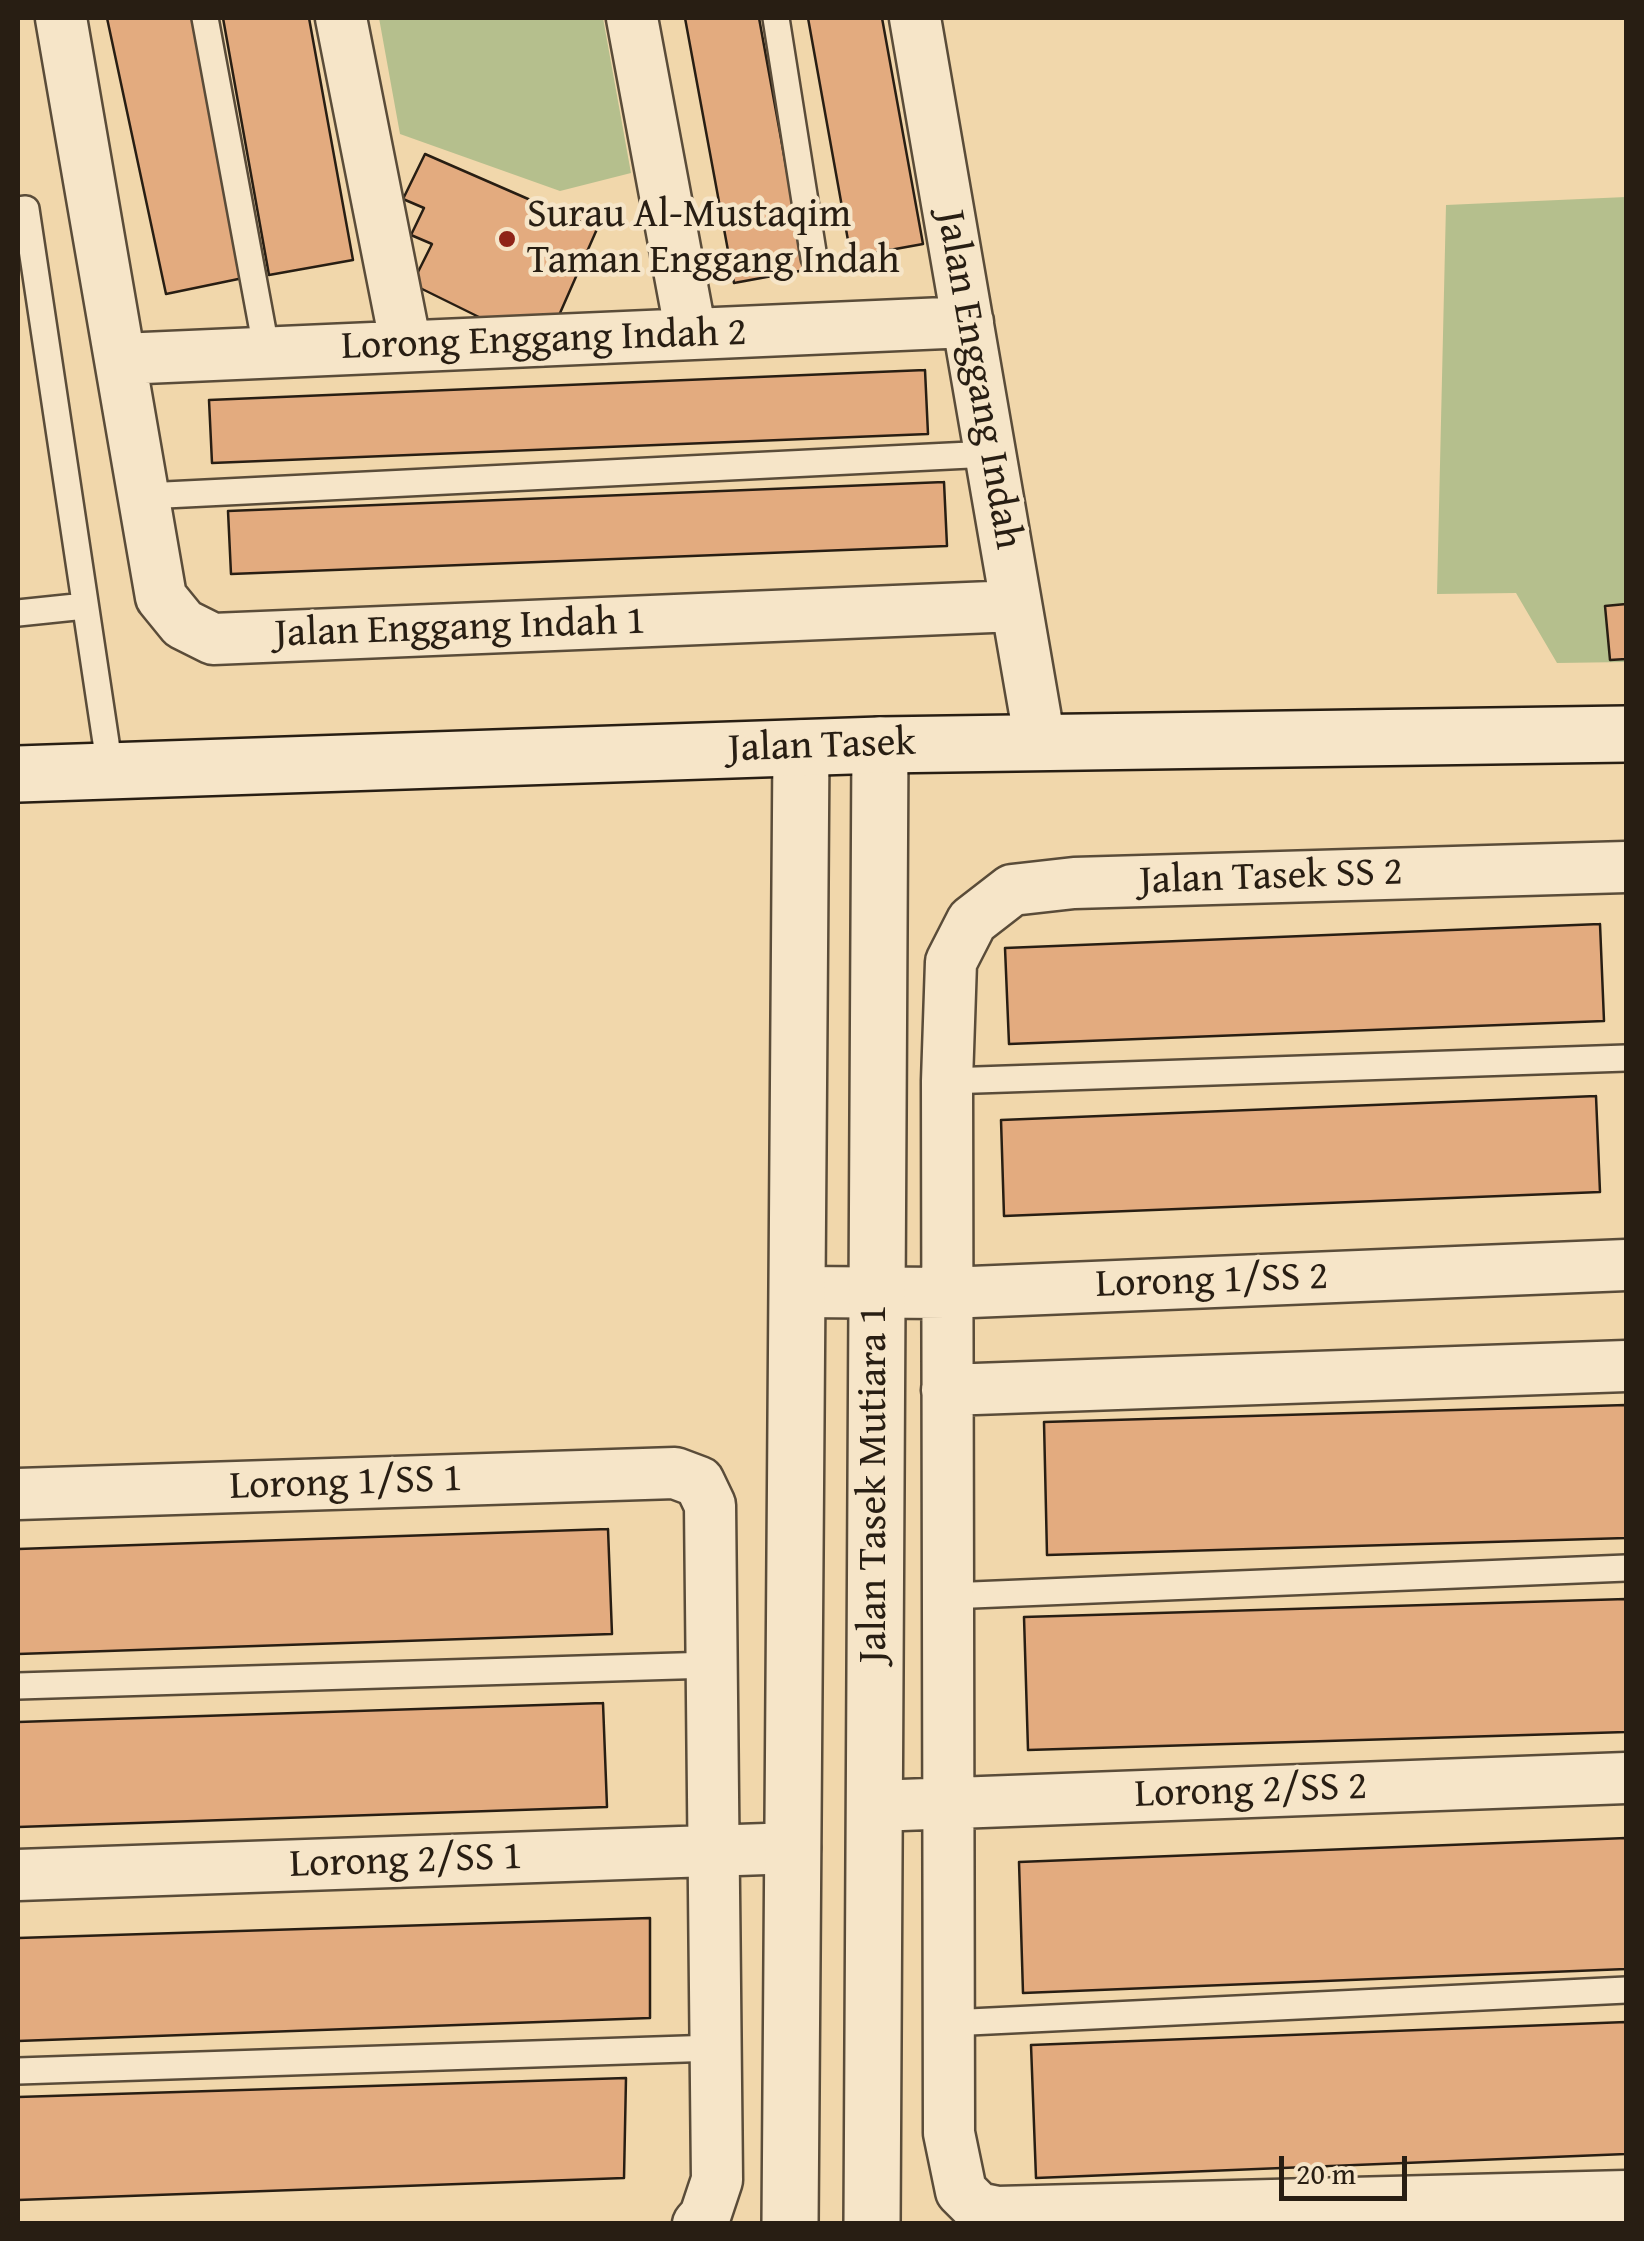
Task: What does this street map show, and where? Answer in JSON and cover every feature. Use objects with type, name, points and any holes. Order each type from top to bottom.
[{"type":"street","name":"Jalan Enggang Indah 1","points":[[62,18],[162,597],[182,624],[213,639],[1016,606]]},
{"type":"street","points":[[341,18],[406,346]]},
{"type":"street","points":[[632,18],[691,334]]},
{"type":"street","name":"Jalan Enggang Indah","points":[[915,18],[1040,742]]},
{"type":"street","name":"Lorong Enggang Indah 2","points":[[120,359],[968,322]]},
{"type":"street","name":"Jalan Tasek","points":[[18,774],[1040,742],[1626,734]]},
{"type":"street","name":"Jalan Tasek Mutiara 1","points":[[872,2224],[880,746]]},
{"type":"street","name":"Jalan Tasek Mutiara 1","points":[[790,2224],[800,748]]},
{"type":"street","name":"Jalan Tasek SS 2","points":[[946,1081],[951,962],[972,922],[1012,890],[1093,883],[1626,867]]},
{"type":"street","points":[[946,1081],[950,2132],[961,2191],[978,2208],[998,2212],[1626,2196]]},
{"type":"street","name":"Lorong 1/SS 2","points":[[797,1292],[947,1293],[1626,1265]]},
{"type":"street","points":[[947,1390],[1626,1366]]},
{"type":"street","name":"Lorong 1/SS 1","points":[[18,1494],[675,1473],[699,1482],[710,1505],[711,1664]]},
{"type":"street","points":[[698,2224],[705,2216],[716,2180],[711,1664]]},
{"type":"street","name":"Lorong 2/SS 2","points":[[875,1806],[1626,1778]]},
{"type":"street","name":"Lorong 2/SS 1","points":[[18,1876],[795,1848]]},
{"type":"lane","points":[[204,18],[267,353]]},
{"type":"lane","points":[[776,18],[814,258]]},
{"type":"lane","points":[[18,210],[26,209],[110,770]]},
{"type":"lane","points":[[144,496],[990,454]]},
{"type":"lane","points":[[18,612],[84,606]]},
{"type":"lane","points":[[946,1081],[1626,1058]]},
{"type":"lane","points":[[948,1596],[1626,1568]]},
{"type":"lane","points":[[18,1686],[711,1664]]},
{"type":"lane","points":[[950,2024],[1626,1990]]},
{"type":"lane","points":[[18,2071],[714,2048]]},
{"type":"green space","points":[[379,18],[603,18],[631,173],[560,191],[400,134]]},
{"type":"green space","points":[[1626,197],[1626,662],[1557,663],[1516,593],[1437,594],[1446,205]]},
{"type":"building","points":[[107,18],[192,18],[248,277],[166,294]]},
{"type":"building","points":[[223,18],[309,18],[353,260],[269,275]]},
{"type":"building","points":[[685,18],[759,18],[805,270],[734,283]]},
{"type":"building","points":[[808,18],[882,18],[923,244],[851,257]]},
{"type":"building","name":"Surau Al-Mustaqim Taman Enggang Indah","points":[[425,154],[597,229],[553,329],[487,321],[412,284],[432,244],[411,235],[424,208],[403,199]]},
{"type":"building","points":[[925,370],[928,434],[212,463],[209,400]]},
{"type":"building","points":[[944,482],[947,546],[231,574],[228,511]]},
{"type":"building","points":[[1626,604],[1626,659],[1610,660],[1605,606]]},
{"type":"building","points":[[1600,924],[1604,1021],[1009,1044],[1005,948]]},
{"type":"building","points":[[1596,1096],[1600,1192],[1004,1216],[1001,1120]]},
{"type":"building","points":[[1626,1405],[1626,1538],[1047,1555],[1044,1422]]},
{"type":"building","points":[[608,1529],[612,1634],[18,1654],[18,1549]]},
{"type":"building","points":[[1626,1599],[1626,1732],[1028,1750],[1024,1617]]},
{"type":"building","points":[[603,1703],[607,1807],[18,1827],[18,1722]]},
{"type":"building","points":[[1626,1838],[1626,1969],[1023,1993],[1019,1862]]},
{"type":"building","points":[[650,1918],[650,2018],[18,2041],[18,1938]]},
{"type":"building","points":[[1626,2022],[1626,2154],[1036,2178],[1031,2045]]},
{"type":"building","points":[[626,2078],[624,2178],[18,2200],[18,2097]]},
{"type":"place","name":"Surau Al-Mustaqim Taman Enggang Indah","points":[[507,239]]}]
